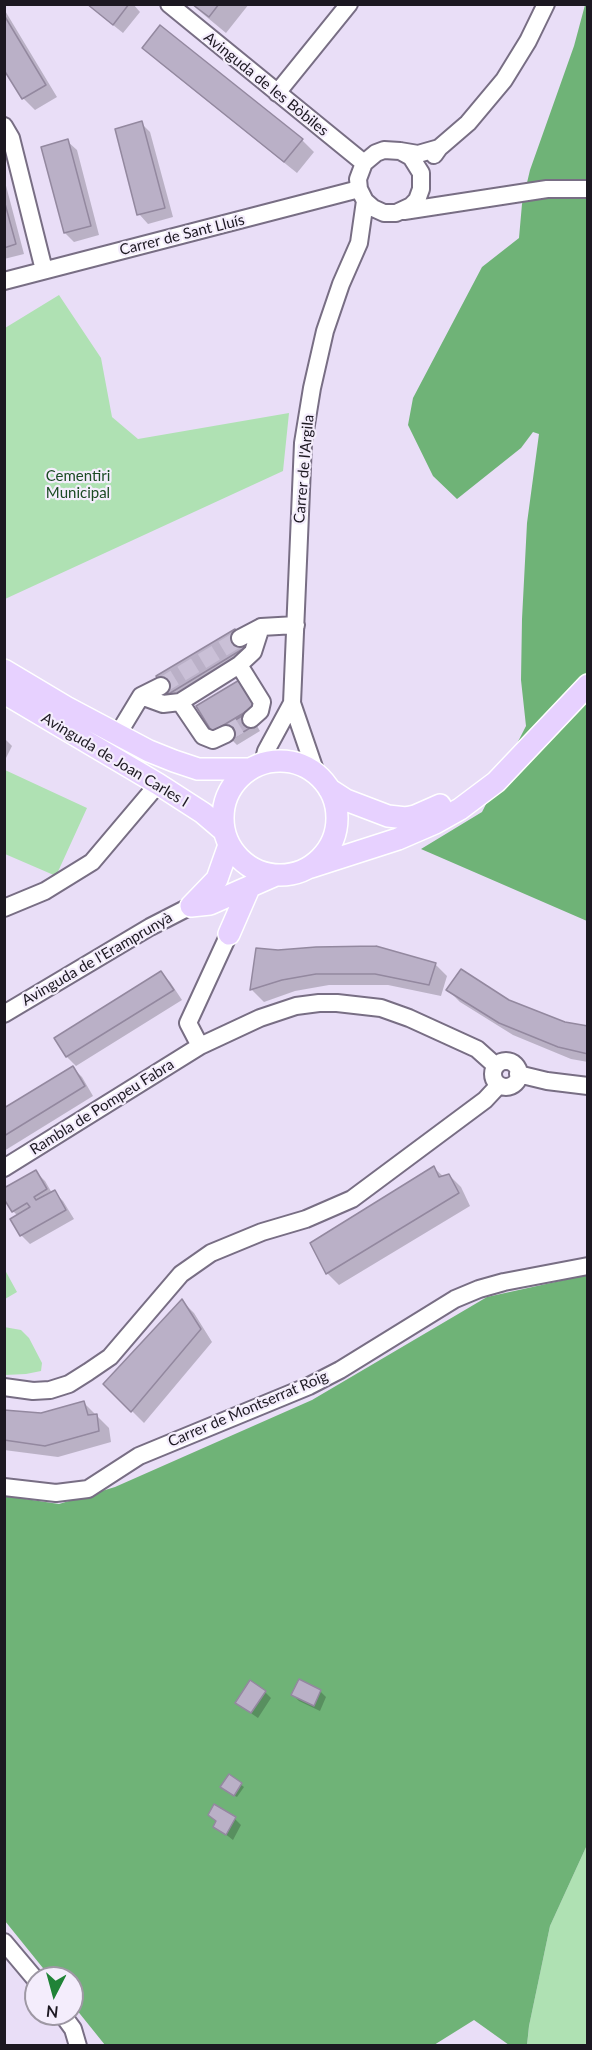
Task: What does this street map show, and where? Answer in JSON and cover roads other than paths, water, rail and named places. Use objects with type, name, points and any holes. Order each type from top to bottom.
[{"type":"main road","points":[[200,905],[218,879],[226,838],[223,809],[226,795],[238,778],[256,766],[276,760],[291,761],[304,766],[346,800],[388,816],[406,818],[429,811],[455,797],[480,779],[524,737],[588,668]]},
{"type":"main road","name":"Avinguda de Joan Carles I","points":[[4,670],[66,707],[149,751],[198,769],[256,766]]},
{"type":"main road","points":[[226,838],[234,854],[249,866],[267,874],[276,875],[295,873],[398,839],[435,823],[496,782],[588,685]]},
{"type":"main road","name":"Avinguda de Joan Carles I","points":[[4,693],[203,813],[226,838]]},
{"type":"main road","points":[[307,868],[324,855],[334,836],[337,815],[335,802],[323,781]]},
{"type":"main road","points":[[200,905],[249,888],[276,875]]},
{"type":"main road","points":[[229,934],[249,888]]},
{"type":"main road","points":[[200,905],[224,916],[229,934]]},
{"type":"street","name":"Avinguda de les Bòbiles","points":[[169,4],[364,163]]},
{"type":"street","points":[[277,93],[349,4]]},
{"type":"street","points":[[403,211],[417,200],[422,176],[439,148],[468,123],[504,80],[528,41],[546,4]]},
{"type":"street","points":[[4,126],[12,138],[44,270]]},
{"type":"street","points":[[439,148],[418,154],[384,150],[376,153],[364,163],[358,179],[362,195],[373,208],[384,213],[547,189],[588,189]]},
{"type":"street","points":[[400,151],[411,157],[434,197],[448,204]]},
{"type":"street","name":"Carrer de Sant Lluís","points":[[4,281],[362,195]]},
{"type":"street","name":"Carrer de l'Argila","points":[[359,243],[362,195]]},
{"type":"street","name":"Carrer de l'Argila","points":[[323,781],[292,703],[303,443],[312,388],[325,332],[341,284],[359,243],[384,213]]},
{"type":"street","points":[[240,638],[261,627],[296,625]]},
{"type":"street","points":[[141,696],[163,704],[180,702],[239,665],[253,652],[261,627]]},
{"type":"street","points":[[239,665],[262,702],[260,711],[251,719]]},
{"type":"street","points":[[118,734],[141,696],[161,686]]},
{"type":"street","points":[[180,702],[203,736],[213,740],[226,734]]},
{"type":"street","name":"Carrer de l'Argila","points":[[256,766],[292,703]]},
{"type":"street","points":[[4,909],[45,891],[92,861],[158,784]]},
{"type":"street","name":"Avinguda de l'Eramprunyà","points":[[4,1014],[150,927],[200,905]]},
{"type":"street","points":[[200,1046],[189,1023],[229,934]]},
{"type":"street","name":"Rambla de Pompeu Fabra","points":[[4,1168],[200,1046],[260,1018],[296,1006],[337,1003],[381,1008],[409,1018],[477,1049],[496,1066]]},
{"type":"street","points":[[502,1062],[510,1062],[516,1067],[518,1074],[517,1080],[506,1087],[500,1085],[493,1077],[496,1066],[502,1062]]},
{"type":"street","points":[[518,1074],[547,1081],[588,1086]]},
{"type":"street","points":[[4,1387],[33,1391],[50,1390],[69,1384],[110,1357],[181,1274],[211,1252],[262,1232],[306,1219],[352,1199],[485,1100],[500,1085]]},
{"type":"street","name":"Carrer de Montserrat Roig","points":[[4,1487],[56,1493],[88,1489],[151,1451],[330,1375],[454,1299],[504,1282],[588,1266]]},
{"type":"street","points":[[4,1942],[24,1966]]},
{"type":"street","points":[[71,2026],[87,2046]]},
{"type":"street","points":[[73,2029],[78,2046]]},
{"type":"tunnel","points":[[161,686],[240,638]]},
{"type":"tunnel","points":[[226,734],[251,719]]},
{"type":"park label","name":"Cementiri Municipal","points":[[78,484]]}]
